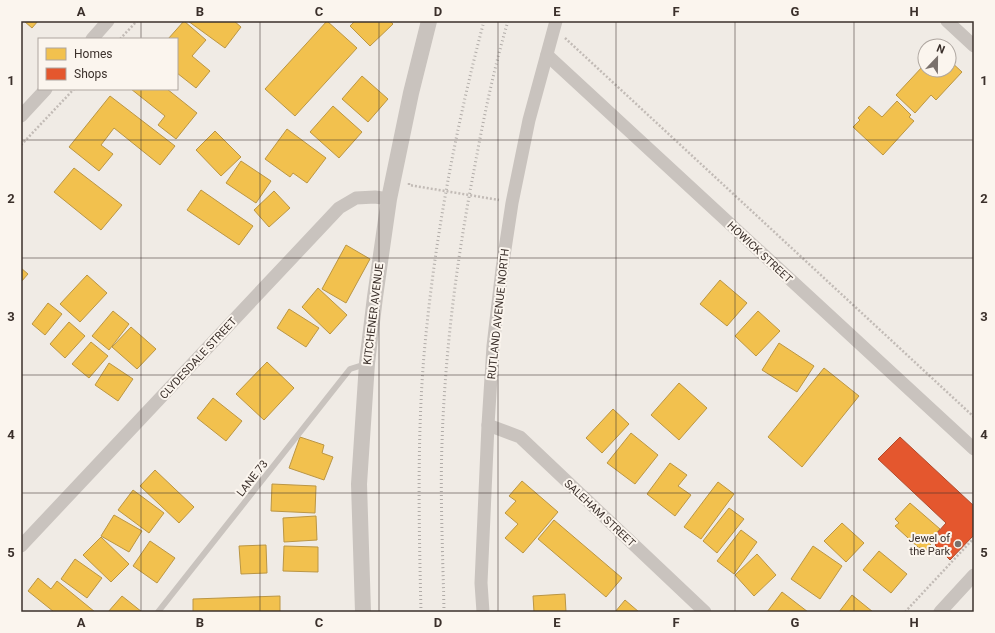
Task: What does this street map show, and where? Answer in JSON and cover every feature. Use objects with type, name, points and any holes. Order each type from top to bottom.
[{"type":"street","points":[[93,38],[108,21]]},
{"type":"street","name":"KITCHENER AVENUE","points":[[363,612],[359,484],[367,363],[389,199],[411,93],[429,21]]},
{"type":"street","name":"RUTLAND AVENUE NORTH","points":[[483,612],[481,583],[488,425],[493,346],[502,269],[511,210],[529,120],[556,21]]},
{"type":"street","points":[[947,21],[974,46]]},
{"type":"street","name":"HOWICK STREET","points":[[547,55],[974,449]]},
{"type":"street","points":[[21,116],[45,90]]},
{"type":"street","name":"CLYDESDALE STREET","points":[[21,546],[339,208],[356,198],[375,197],[389,199]]},
{"type":"street","name":"SALEHAM STREET","points":[[488,425],[520,437],[705,612]]},
{"type":"street","points":[[940,612],[974,575]]},
{"type":"lane","name":"LANE 73","points":[[158,612],[350,369],[367,363]]},
{"type":"path","points":[[121,38],[137,21]]},
{"type":"path","points":[[563,36],[974,417]]},
{"type":"path","points":[[21,145],[73,90]]},
{"type":"path","points":[[410,179],[409,185],[503,201]]},
{"type":"path","points":[[905,612],[974,538]]},
{"type":"building: Homes","points":[[24,21],[38,21],[32,28]]},
{"type":"building: Homes","points":[[184,21],[206,40],[192,56],[210,71],[196,88],[178,74],[178,38],[169,38]]},
{"type":"building: Homes","points":[[188,21],[234,21],[241,27],[225,48]]},
{"type":"building: Homes","points":[[327,21],[357,48],[295,116],[265,89]]},
{"type":"building: Homes","points":[[355,21],[390,21],[393,24],[370,46],[350,26]]},
{"type":"building: Homes","points":[[957,67],[962,72],[957,77]]},
{"type":"building: Homes","points":[[917,72],[917,78],[956,78],[936,100],[931,95],[915,113],[896,95]]},
{"type":"building: Homes","points":[[362,76],[388,99],[368,122],[342,99]]},
{"type":"building: Homes","points":[[132,90],[168,90],[197,113],[176,139],[158,125],[165,116]]},
{"type":"building: Homes","points":[[110,96],[175,146],[160,165],[114,128],[101,145],[113,154],[99,171],[69,147]]},
{"type":"building: Homes","points":[[897,101],[911,115],[909,117],[914,121],[883,155],[853,127],[860,120],[858,118],[869,106],[882,117]]},
{"type":"building: Homes","points":[[333,106],[362,132],[339,158],[310,132]]},
{"type":"building: Homes","points":[[287,129],[326,158],[307,183],[293,173],[290,177],[265,159]]},
{"type":"building: Homes","points":[[215,131],[241,157],[221,176],[196,150]]},
{"type":"building: Homes","points":[[241,161],[271,181],[256,203],[226,183]]},
{"type":"building: Homes","points":[[74,168],[122,205],[101,230],[54,192]]},
{"type":"building: Homes","points":[[201,190],[253,226],[239,245],[187,210]]},
{"type":"building: Homes","points":[[274,191],[290,208],[269,227],[254,210]]},
{"type":"building: Homes","points":[[346,245],[370,259],[346,303],[322,289]]},
{"type":"building: Homes","points":[[21,268],[28,274],[21,282]]},
{"type":"building: Homes","points":[[87,275],[107,293],[80,322],[60,304]]},
{"type":"building: Homes","points":[[720,280],[747,303],[727,326],[700,304]]},
{"type":"building: Homes","points":[[318,288],[347,315],[330,334],[302,307]]},
{"type":"building: Homes","points":[[48,303],[62,314],[45,335],[32,324]]},
{"type":"building: Homes","points":[[289,309],[319,328],[306,347],[277,328]]},
{"type":"building: Homes","points":[[113,311],[129,324],[109,350],[92,336]]},
{"type":"building: Homes","points":[[758,311],[780,331],[756,356],[735,336]]},
{"type":"building: Homes","points":[[69,322],[85,336],[65,358],[50,344]]},
{"type":"building: Homes","points":[[131,327],[156,349],[137,369],[112,347]]},
{"type":"building: Homes","points":[[91,342],[108,356],[89,378],[72,364]]},
{"type":"building: Homes","points":[[779,343],[814,366],[797,392],[762,370]]},
{"type":"building: Homes","points":[[267,362],[294,388],[264,420],[236,394]]},
{"type":"building: Homes","points":[[109,363],[133,379],[118,401],[95,385]]},
{"type":"building: Homes","points":[[824,368],[859,396],[802,467],[768,437]]},
{"type":"building: Homes","points":[[679,383],[707,408],[679,440],[651,415]]},
{"type":"building: Homes","points":[[213,398],[242,421],[226,441],[197,418]]},
{"type":"building: Homes","points":[[613,409],[629,424],[602,453],[586,438]]},
{"type":"building: Homes","points":[[631,433],[658,455],[635,484],[607,463]]},
{"type":"building: Homes","points":[[300,437],[324,445],[322,453],[333,457],[324,480],[289,468]]},
{"type":"building: Homes","points":[[670,463],[687,475],[678,486],[691,495],[675,516],[647,494]]},
{"type":"building: Homes","points":[[155,470],[194,507],[179,523],[140,486]]},
{"type":"building: Homes","points":[[522,481],[558,512],[523,553],[505,538],[518,524],[505,513],[516,501],[509,496]]},
{"type":"building: Homes","points":[[718,482],[734,494],[701,539],[684,527]]},
{"type":"building: Homes","points":[[272,484],[316,486],[315,513],[271,511]]},
{"type":"building: Homes","points":[[133,490],[164,513],[149,533],[118,510]]},
{"type":"building: Homes","points":[[910,503],[940,529],[931,539],[933,541],[930,545],[932,546],[927,550],[920,547],[919,548],[895,526],[899,523],[895,519]]},
{"type":"building: Homes","points":[[729,508],[744,519],[717,553],[703,541]]},
{"type":"building: Homes","points":[[114,515],[142,531],[129,552],[101,536]]},
{"type":"building: Homes","points":[[316,516],[317,540],[284,542],[283,518]]},
{"type":"building: Homes","points":[[554,520],[622,578],[606,597],[538,539]]},
{"type":"building: Homes","points":[[842,523],[864,543],[846,562],[824,541]]},
{"type":"building: Homes","points":[[741,530],[757,542],[734,574],[717,561]]},
{"type":"building: Homes","points":[[101,537],[129,564],[111,582],[83,555]]},
{"type":"building: Homes","points":[[150,541],[175,558],[157,583],[133,566]]},
{"type":"building: Homes","points":[[266,545],[267,573],[241,574],[239,546]]},
{"type":"building: Homes","points":[[284,546],[318,547],[318,572],[283,571]]},
{"type":"building: Homes","points":[[813,546],[842,566],[820,599],[791,579]]},
{"type":"building: Homes","points":[[879,551],[907,574],[891,593],[863,570]]},
{"type":"building: Homes","points":[[757,554],[776,575],[754,596],[735,575]]},
{"type":"building: Homes","points":[[75,559],[102,578],[87,598],[61,579]]},
{"type":"building: Homes","points":[[38,578],[51,589],[57,581],[95,612],[54,612],[28,591]]},
{"type":"building: Homes","points":[[782,592],[808,612],[767,612]]},
{"type":"building: Homes","points":[[565,594],[566,612],[534,612],[533,596]]},
{"type":"building: Homes","points":[[852,595],[873,612],[839,612]]},
{"type":"building: Homes","points":[[122,596],[142,612],[108,612]]},
{"type":"building: Homes","points":[[280,596],[280,612],[193,612],[193,599]]},
{"type":"building: Homes","points":[[625,600],[639,612],[615,612]]},
{"type":"building: Shops","points":[[900,437],[974,506],[974,535],[950,560],[935,545],[942,537],[937,533],[946,523],[878,459]]},
{"type":"railway","points":[[421,612],[419,451],[424,355],[428,313],[447,186],[464,103],[484,21]]},
{"type":"railway","points":[[444,612],[441,464],[449,338],[457,269],[482,128],[498,56],[508,21]]},
{"type":"place","name":"Jewel of the Park","points":[[958,544]]}]
